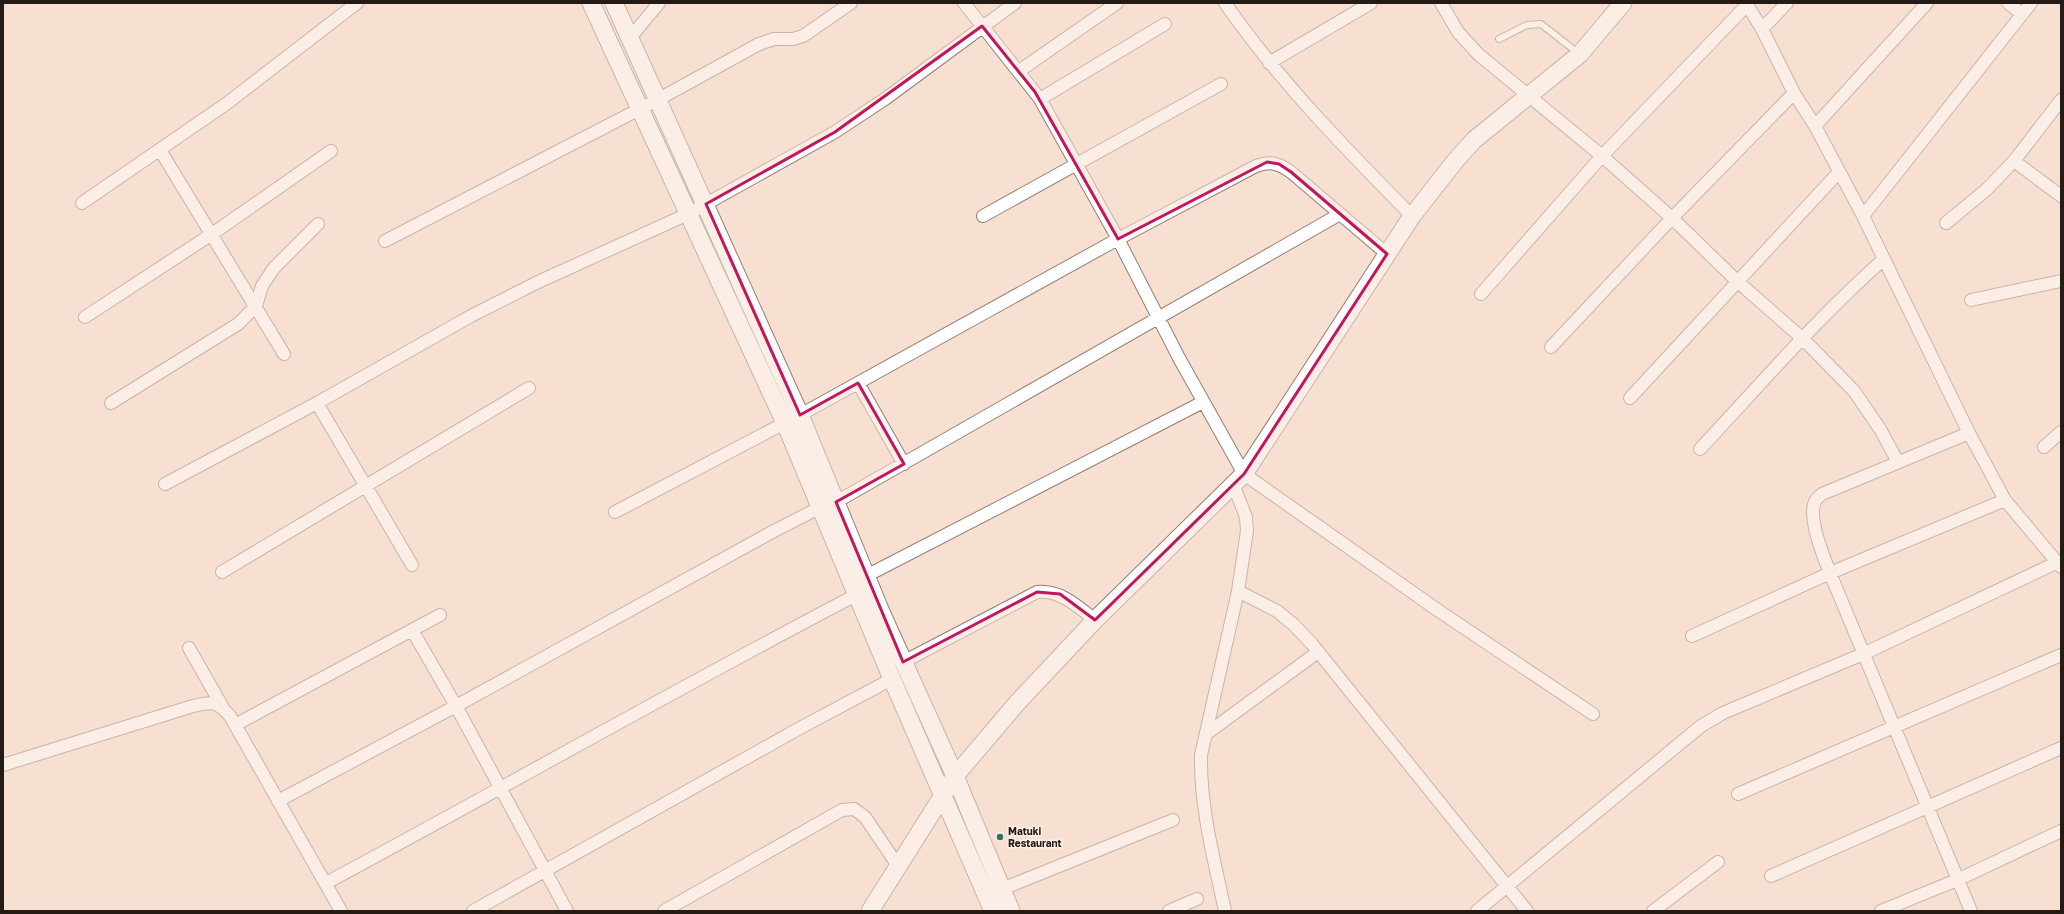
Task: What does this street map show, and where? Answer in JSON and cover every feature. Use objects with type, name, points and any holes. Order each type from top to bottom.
[{"type":"street","points":[[82,203],[226,104],[357,3]]},
{"type":"street","points":[[591,3],[784,423],[829,504],[866,576],[955,776],[1011,911]]},
{"type":"street","points":[[614,3],[659,99],[800,415],[829,504],[856,595],[993,911]]},
{"type":"street","points":[[630,38],[659,3]]},
{"type":"street","points":[[385,241],[640,109],[760,44],[774,39],[793,39],[803,36],[851,3]]},
{"type":"street","points":[[964,3],[1019,71],[1040,100],[1118,239],[1160,318],[1203,402],[1238,479],[1246,517],[1247,531],[1238,591],[1201,755],[1200,782],[1203,808],[1225,911]]},
{"type":"street","points":[[165,484],[317,403],[477,313],[538,282],[688,214],[835,132],[885,99],[1015,3]]},
{"type":"street","points":[[1019,71],[1117,3]]},
{"type":"street","points":[[1225,3],[1269,63],[1325,127],[1412,216]]},
{"type":"street","points":[[1269,63],[1371,3]]},
{"type":"street","points":[[1441,3],[1458,32],[1478,54],[1602,156],[1672,218],[1737,281],[1803,339],[1854,391],[1880,429],[1898,462]]},
{"type":"street","points":[[870,911],[955,776],[1017,703],[1095,620],[1238,479],[1412,216],[1456,160],[1474,140],[1580,54],[1623,3]]},
{"type":"street","points":[[1762,29],[1787,3]]},
{"type":"street","points":[[1815,126],[1927,3]]},
{"type":"street","points":[[2008,3],[2022,14]]},
{"type":"street","points":[[1863,216],[2031,3]]},
{"type":"street","points":[[1477,911],[1507,888],[1701,726],[1723,713],[1863,654],[2059,565],[2005,500],[1970,433],[1863,216],[1815,126],[1794,93],[1762,29],[1746,4],[1602,156],[1481,294]]},
{"type":"street","points":[[1040,100],[1165,24]]},
{"type":"street","points":[[983,216],[1221,84]]},
{"type":"street","points":[[1551,347],[1672,218],[1794,93]]},
{"type":"street","points":[[1946,223],[1986,190],[2014,161],[2061,100]]},
{"type":"street","points":[[160,150],[284,354]]},
{"type":"street","points":[[85,317],[212,234],[331,151]]},
{"type":"street","points":[[2014,161],[2061,196]]},
{"type":"street","points":[[616,512],[800,415],[1118,239],[1256,166],[1268,162],[1279,164],[1291,172],[1387,254]]},
{"type":"street","points":[[1630,398],[1839,172]]},
{"type":"street","points":[[278,801],[456,706],[753,542],[904,464],[1340,214]]},
{"type":"street","points":[[111,403],[238,324],[256,306],[268,276],[318,224]]},
{"type":"street","points":[[1700,449],[1803,339],[1884,260]]},
{"type":"street","points":[[1971,300],[2061,280]]},
{"type":"street","points":[[858,383],[904,464]]},
{"type":"street","points":[[222,572],[529,388]]},
{"type":"street","points":[[866,576],[1203,402]]},
{"type":"street","points":[[317,403],[412,565]]},
{"type":"street","points":[[2044,447],[2061,432]]},
{"type":"street","points":[[1970,433],[1822,494],[1815,501],[1813,512],[1820,546],[1830,573],[1971,911]]},
{"type":"street","points":[[1238,479],[1593,714]]},
{"type":"street","points":[[1692,636],[1830,573],[2005,500]]},
{"type":"street","points":[[903,662],[1037,592],[1048,591],[1060,594],[1095,620]]},
{"type":"street","points":[[1238,591],[1277,611],[1294,625],[1318,652],[1527,911]]},
{"type":"street","points":[[326,883],[502,788],[733,660],[856,595]]},
{"type":"street","points":[[235,725],[440,615]]},
{"type":"street","points":[[412,630],[502,788],[567,911]]},
{"type":"street","points":[[189,648],[222,706],[235,725],[341,911]]},
{"type":"street","points":[[1206,734],[1318,652]]},
{"type":"street","points":[[1738,794],[2061,655]]},
{"type":"street","points":[[473,911],[892,678]]},
{"type":"street","points":[[3,765],[206,703],[213,702],[222,706]]},
{"type":"street","points":[[1770,876],[2061,748]]},
{"type":"street","points":[[664,911],[842,810],[854,809],[865,817],[898,866]]},
{"type":"street","points":[[1002,889],[1173,820]]},
{"type":"street","points":[[1881,911],[1957,880],[2061,831]]},
{"type":"street","points":[[1652,911],[1718,862]]},
{"type":"street","points":[[1169,911],[1197,899]]},
{"type":"lane","points":[[1499,39],[1527,25],[1541,24],[1580,54]]},
{"type":"highlighted area","points":[[982,26],[1035,92],[1118,239],[1267,162],[1279,164],[1291,172],[1387,254],[1244,474],[1095,620],[1060,594],[1037,592],[903,662],[836,502],[904,464],[858,383],[800,415],[706,204],[835,132]]},
{"type":"place","name":"Matuki Restaurant","points":[[1000,837]]}]
